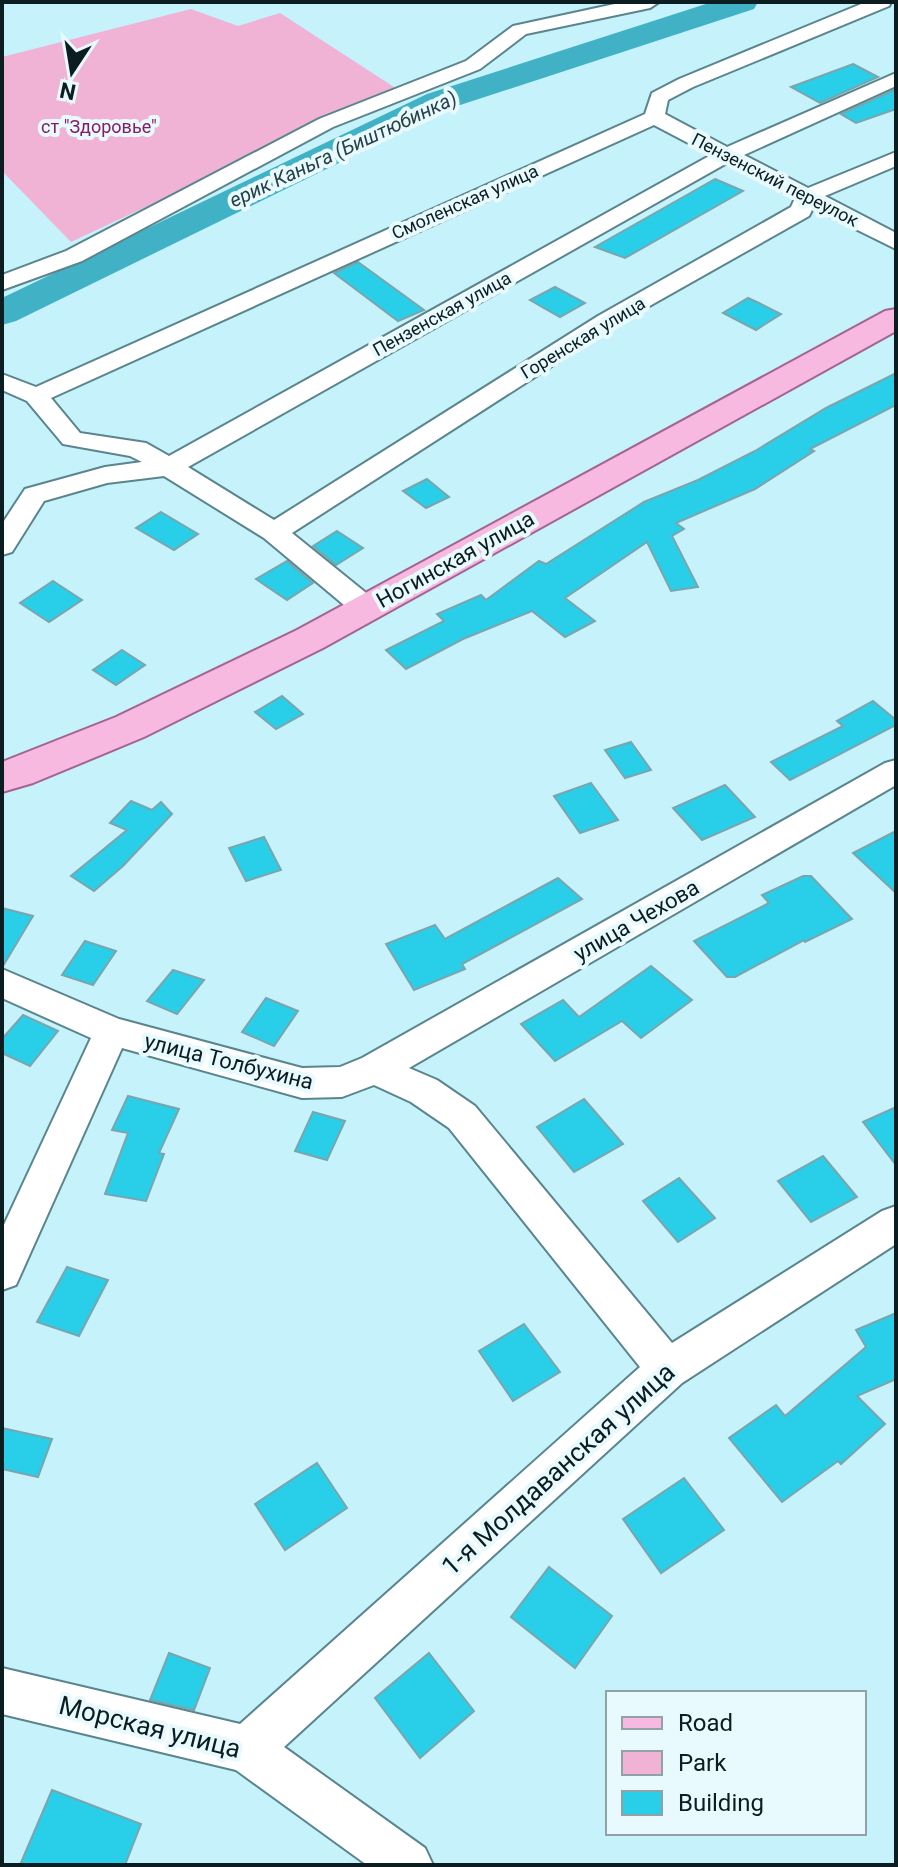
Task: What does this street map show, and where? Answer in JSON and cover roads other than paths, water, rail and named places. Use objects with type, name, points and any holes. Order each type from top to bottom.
[{"type":"main road","name":"Ногинская улица","points":[[2,777],[19,773],[130,727],[366,608],[896,318]]},
{"type":"street","points":[[2,283],[74,256],[326,123],[473,65],[520,30],[650,2]]},
{"type":"street","name":"Смоленская улица","points":[[36,396],[654,117],[659,97],[686,83],[882,2]]},
{"type":"street","name":"Пензенская улица","points":[[2,546],[34,495],[105,475],[169,467],[724,156],[896,79]]},
{"type":"street","name":"Пензенский переулок","points":[[654,117],[724,156],[896,242]]},
{"type":"street","name":"Горенская улица","points":[[274,532],[606,321],[801,211],[807,196],[896,158]]},
{"type":"street","points":[[2,381],[36,396],[72,439],[137,449],[274,532],[366,608]]},
{"type":"street","name":"улица Чехова","points":[[375,1069],[896,771]]},
{"type":"street","name":"улица Толбухина","points":[[2,983],[112,1031],[302,1083],[342,1082],[375,1069]]},
{"type":"street","points":[[4,1259],[112,1031]]},
{"type":"street","points":[[375,1069],[424,1091],[462,1117],[667,1369]]},
{"type":"street","name":"1-я Молдаванская улица","points":[[247,1749],[667,1369],[896,1223]]},
{"type":"street","name":"Морская улица","points":[[6,1701],[247,1749],[408,1865]]},
{"type":"waterway","name":"ерик Каньга (Биштюбинка)","points":[[2,313],[439,101],[743,2]]},
{"type":"park label","name":"ст \"Здоровье\"","points":[[99,127]]}]
